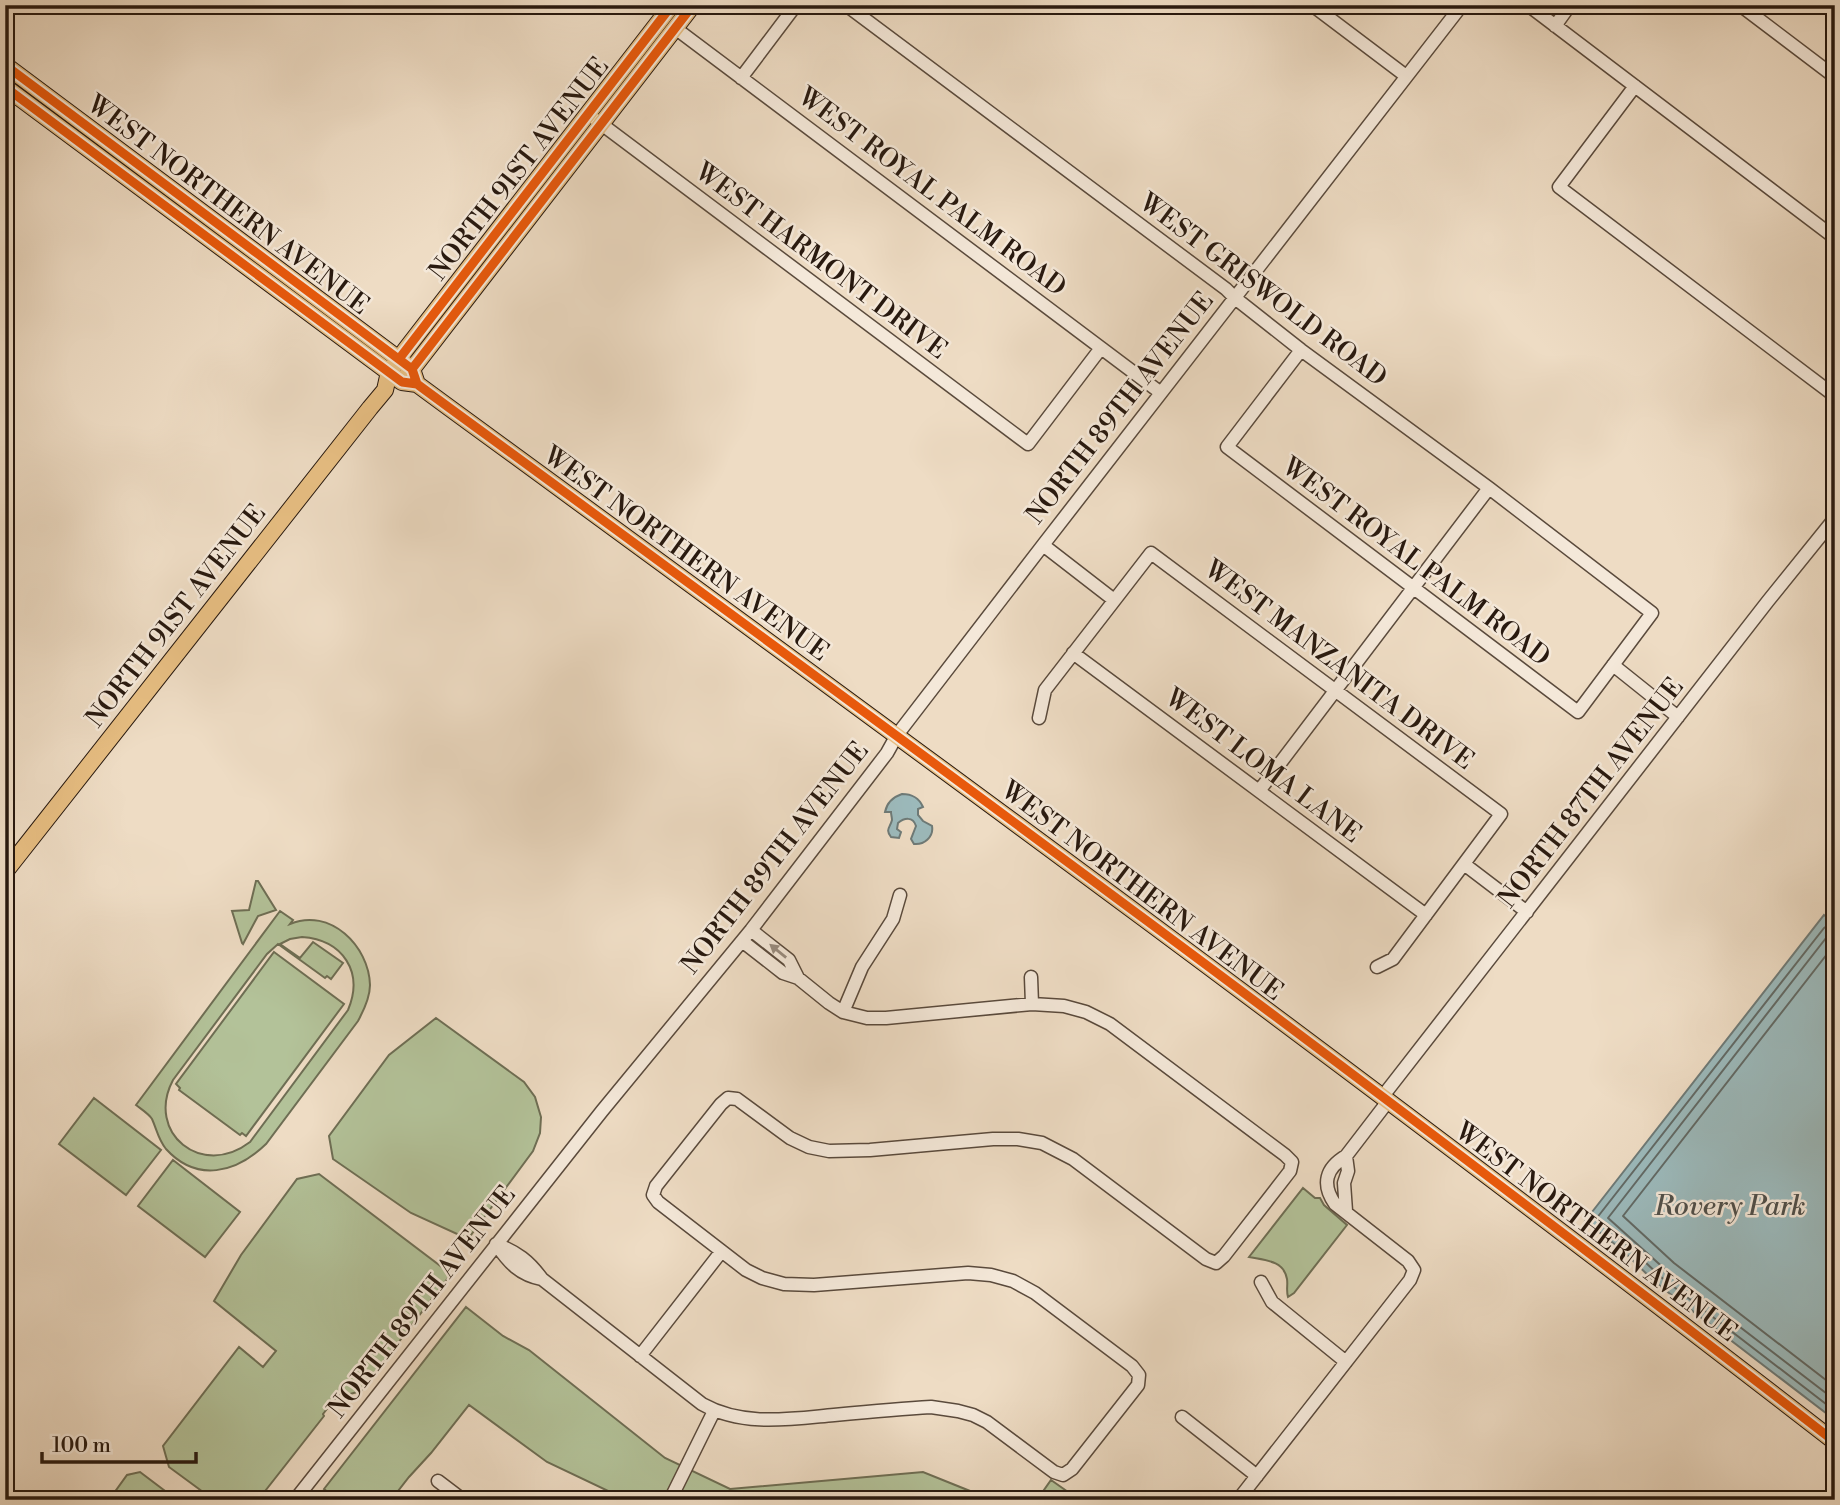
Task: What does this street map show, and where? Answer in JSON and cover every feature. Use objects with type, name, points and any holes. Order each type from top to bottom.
[{"type":"main road","name":"NORTH 91ST AVENUE","points":[[5,872],[385,390],[404,373],[499,256],[672,5]]},
{"type":"main road","points":[[675,28],[676,17],[682,5]]},
{"type":"main road","name":"NORTH 91ST AVENUE","points":[[404,373],[542,172],[594,118],[693,5]]},
{"type":"main road","name":"WEST NORTHERN AVENUE","points":[[5,65],[153,175],[404,373]]},
{"type":"main road","name":"WEST NORTHERN AVENUE","points":[[5,87],[143,189],[404,373],[897,735],[1386,1098],[1835,1442]]},
{"type":"main road","points":[[499,256],[495,250],[499,240],[528,202],[542,172]]},
{"type":"main road","points":[[143,189],[153,175]]},
{"type":"street","points":[[741,78],[796,5]]},
{"type":"street","name":"WEST GRISWOLD ROAD","points":[[846,5],[1652,613],[1613,665]]},
{"type":"street","points":[[1312,5],[1406,76]]},
{"type":"street","name":"NORTH 89TH AVENUE","points":[[295,1500],[602,1111],[751,930],[1043,545],[1462,5]]},
{"type":"street","points":[[1528,5],[1835,237]]},
{"type":"street","points":[[1555,26],[1570,5]]},
{"type":"street","points":[[1740,5],[1835,77]]},
{"type":"street","name":"WEST ROYAL PALM ROAD","points":[[675,28],[1161,393]]},
{"type":"street","points":[[1635,86],[1559,187],[1833,391]]},
{"type":"street","name":"WEST HARMONT DRIVE","points":[[594,118],[1028,444],[1101,348]]},
{"type":"street","name":"WEST ROYAL PALM ROAD","points":[[1301,350],[1227,447],[1578,712],[1613,665]]},
{"type":"street","points":[[1259,791],[1489,488]]},
{"type":"street","name":"NORTH 87TH AVENUE","points":[[1327,1181],[1330,1169],[1346,1156],[1386,1098],[1527,912],[1835,518]]},
{"type":"street","points":[[1039,719],[1045,690],[1114,600],[1043,545]]},
{"type":"street","name":"WEST MANZANITA DRIVE","points":[[1114,600],[1151,553],[1501,814],[1464,864]]},
{"type":"street","name":"WEST LOMA LANE","points":[[1073,653],[1426,915]]},
{"type":"street","points":[[1613,665],[1678,717]]},
{"type":"street","points":[[1377,967],[1393,959],[1464,864],[1527,912]]},
{"type":"street","points":[[843,1012],[862,967],[893,919],[901,895]]},
{"type":"street","points":[[751,930],[789,960],[798,978]]},
{"type":"street","points":[[496,1244],[514,1251],[532,1266],[542,1279],[702,1404],[715,1411],[735,1417],[781,1419],[944,1408],[973,1415],[987,1422],[1054,1472],[1063,1475],[1072,1469],[1138,1385],[1139,1375],[1132,1366],[1035,1293],[1013,1281],[968,1273],[814,1285],[785,1284],[762,1278],[721,1252],[658,1202],[653,1195],[656,1186],[721,1104],[728,1098],[737,1099],[790,1139],[829,1151],[993,1139],[1042,1143],[1073,1159],[1206,1259],[1216,1263],[1290,1171],[1292,1163],[1285,1155],[1110,1024],[1086,1012],[1064,1006],[1032,1004],[867,1018],[843,1012],[798,978],[783,973],[742,941]]},
{"type":"street","points":[[1031,977],[1032,1004]]},
{"type":"street","points":[[1346,1156],[1346,1211]]},
{"type":"street","points":[[1238,1500],[1410,1280],[1414,1270],[1408,1261],[1335,1203],[1328,1194],[1327,1181],[1344,1183]]},
{"type":"street","points":[[640,1356],[721,1252]]},
{"type":"street","points":[[1261,1282],[1272,1302],[1346,1362]]},
{"type":"street","points":[[670,1500],[715,1411]]},
{"type":"street","points":[[1182,1417],[1257,1476]]},
{"type":"street","points":[[438,1481],[463,1500]]},
{"type":"green space","points":[[256,881],[276,910],[258,916],[243,944],[232,911],[249,910]]},
{"type":"green space","points":[[280,911],[293,920],[290,924],[305,920],[319,921],[333,926],[355,944],[368,970],[370,985],[362,1013],[266,1144],[254,1154],[242,1162],[216,1170],[190,1167],[166,1149],[152,1119],[136,1105]],"holes":[[[302,937],[316,939],[339,951],[351,971],[353,983],[348,1010],[250,1142],[232,1152],[214,1155],[197,1153],[183,1145],[172,1133],[166,1117],[166,1099],[173,1080],[267,954],[278,944],[325,978],[327,976],[331,979],[343,963],[313,942],[300,958],[280,944]]]},
{"type":"green space","points":[[274,952],[344,1004],[246,1136],[242,1133],[240,1135],[179,1090],[176,1084]]},
{"type":"green space","points":[[436,1018],[524,1082],[535,1097],[541,1117],[540,1133],[533,1151],[468,1239],[411,1213],[333,1159],[329,1136],[389,1055]]},
{"type":"green space","points":[[94,1098],[161,1150],[126,1195],[59,1144]]},
{"type":"green space","points":[[173,1160],[240,1212],[205,1257],[138,1206]]},
{"type":"green space","points":[[319,1174],[451,1274],[361,1391],[338,1395],[258,1500],[214,1500],[169,1467],[163,1446],[239,1347],[263,1367],[276,1351],[214,1301],[241,1255],[297,1179]]},
{"type":"green space","points":[[1303,1188],[1315,1198],[1320,1198],[1324,1205],[1347,1225],[1294,1293],[1288,1297],[1287,1279],[1282,1268],[1272,1262],[1249,1257]]},
{"type":"green space","points":[[466,1307],[503,1336],[529,1350],[665,1458],[730,1489],[923,1472],[970,1491],[982,1500],[627,1500],[547,1462],[469,1405],[391,1500],[337,1500],[324,1489]]},
{"type":"green space","points":[[140,1472],[177,1500],[109,1500],[127,1475]]},
{"type":"green space","points":[[1051,1480],[1078,1499],[1078,1500],[1037,1500]]},
{"type":"water","points":[[902,794],[917,799],[923,807],[918,809],[918,815],[932,826],[928,840],[914,844],[911,839],[916,826],[911,819],[898,823],[897,829],[901,832],[899,838],[891,837],[888,832],[892,819],[891,812],[885,812],[886,808],[891,800]]},
{"type":"water","name":"Rovery Park","points":[[1824,915],[1835,923],[1835,1420],[1656,1283],[1622,1250],[1585,1221]]},
{"type":"cycle path","points":[[399,359],[672,5]]},
{"type":"cycle path","points":[[412,369],[693,5]]},
{"type":"cycle path","points":[[5,65],[412,369],[417,384]]},
{"type":"cycle path","points":[[5,87],[402,382],[417,384],[1147,921],[1492,1179],[1835,1442]]}]
